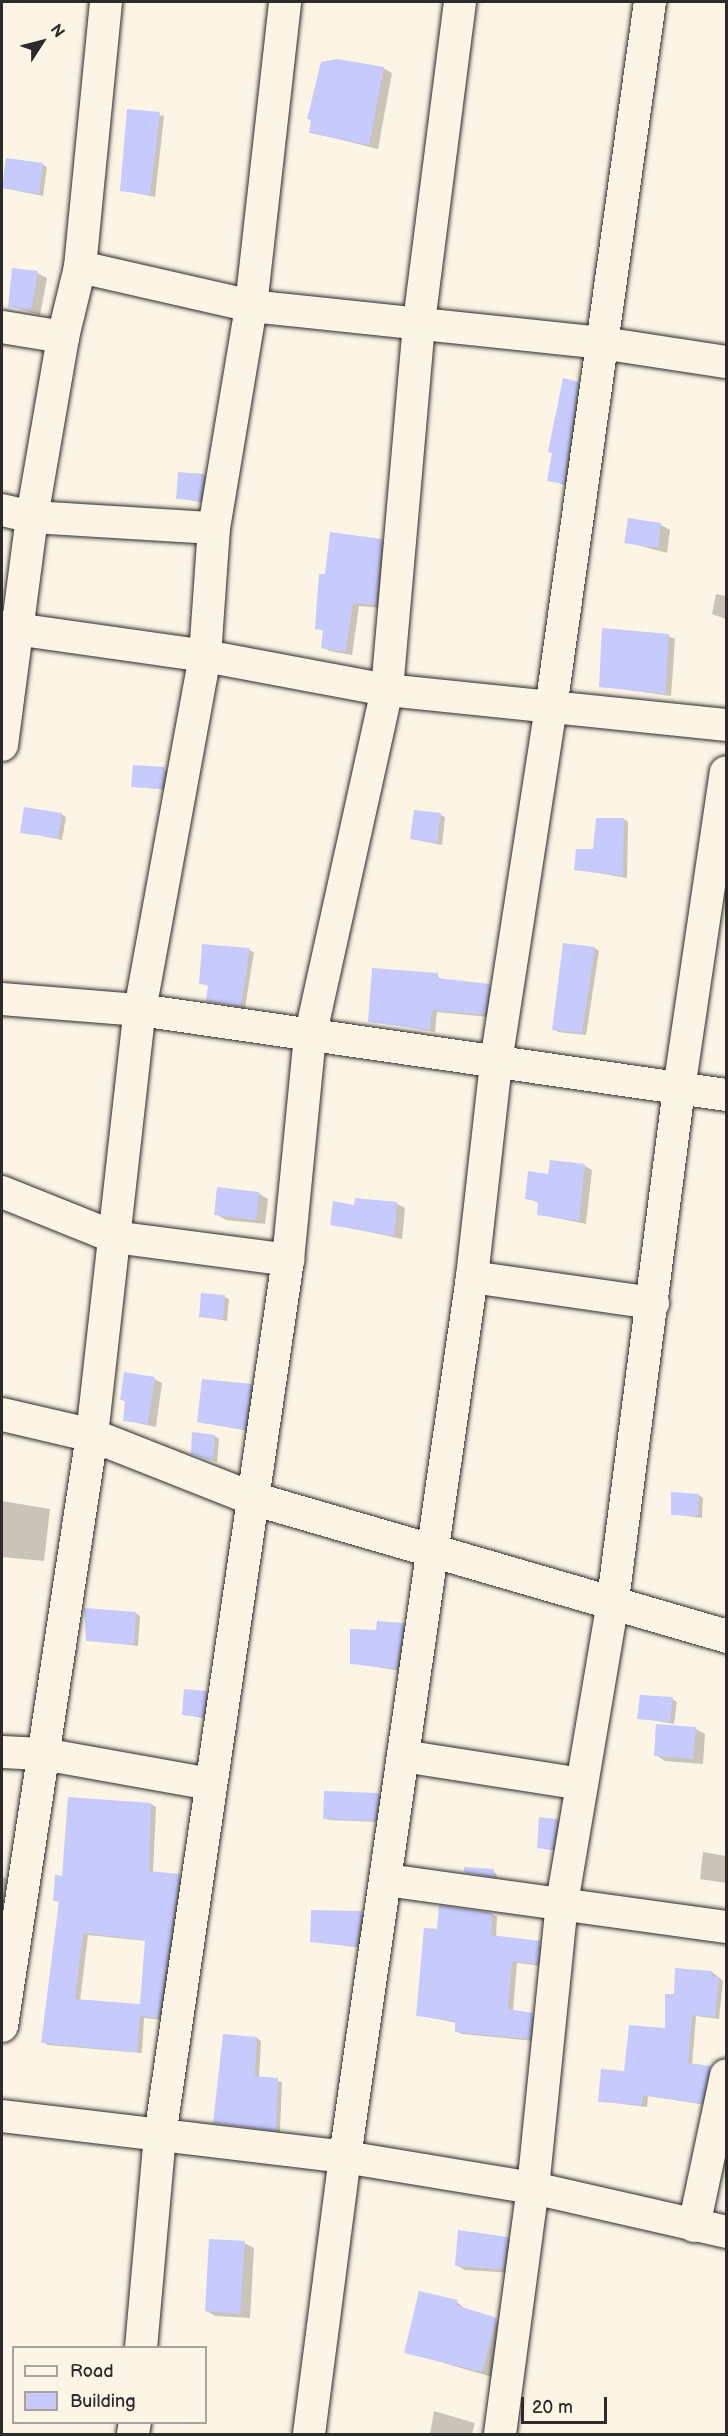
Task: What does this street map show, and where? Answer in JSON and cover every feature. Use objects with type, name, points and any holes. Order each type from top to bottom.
[{"type":"street","points":[[2,745],[10,628],[63,337],[80,267],[106,2]]},
{"type":"street","points":[[2,2026],[92,1435],[140,1010],[205,656],[214,528],[251,306],[285,2]]},
{"type":"street","points":[[141,2346],[160,2136],[288,1260],[310,1037],[387,690],[419,322],[460,2]]},
{"type":"street","points":[[309,2434],[345,2157],[387,1880],[472,1277],[496,1062],[550,708],[650,2]]},
{"type":"street","points":[[80,267],[251,306],[602,343],[726,363]]},
{"type":"street","points":[[2,327],[63,337]]},
{"type":"street","points":[[2,510],[32,517],[214,528]]},
{"type":"street","points":[[10,628],[205,656],[387,690],[726,725]]},
{"type":"street","points":[[500,2434],[533,2188],[562,1903],[613,1600],[654,1303],[680,1089],[726,772]]},
{"type":"street","points":[[2,999],[140,1010],[310,1037],[726,1095]]},
{"type":"street","points":[[2,1192],[114,1237],[288,1260]]},
{"type":"street","points":[[472,1277],[654,1303]]},
{"type":"street","points":[[2,1414],[92,1435],[252,1498],[613,1600],[726,1636]]},
{"type":"street","points":[[2,1752],[43,1754],[210,1784]]},
{"type":"street","points":[[404,1756],[582,1784]]},
{"type":"street","points":[[387,1880],[726,1928]]},
{"type":"street","points":[[694,2226],[726,2075]]},
{"type":"street","points":[[2,2116],[345,2157],[533,2188],[726,2232]]},
{"type":"building","points":[[338,59],[384,67],[369,145],[309,133],[311,120],[307,119],[321,62]]},
{"type":"building","points":[[127,109],[160,112],[150,195],[120,191]]},
{"type":"building","points":[[6,158],[43,163],[39,194],[2,188]]},
{"type":"building","points":[[12,268],[38,271],[31,310],[8,307]]},
{"type":"building","points":[[563,378],[579,382],[564,484],[547,481],[552,453],[548,452]]},
{"type":"building","points":[[178,472],[205,474],[200,501],[176,499]]},
{"type":"building","points":[[628,518],[661,523],[658,548],[624,543]]},
{"type":"building","points":[[330,532],[382,539],[376,605],[353,603],[345,652],[321,648],[323,630],[315,629],[319,574],[325,574]]},
{"type":"building","points":[[602,628],[669,634],[665,694],[599,687]]},
{"type":"building","points":[[133,765],[165,767],[162,789],[131,787]]},
{"type":"building","points":[[24,807],[62,813],[58,838],[20,833]]},
{"type":"building","points":[[414,810],[441,813],[437,843],[410,839]]},
{"type":"building","points":[[596,818],[624,818],[623,876],[574,870],[576,849],[593,849]]},
{"type":"building","points":[[563,943],[595,947],[582,1033],[552,1030]]},
{"type":"building","points":[[202,944],[250,948],[241,1006],[206,1001],[208,985],[199,984]]},
{"type":"building","points":[[372,968],[438,973],[437,978],[490,984],[485,1015],[432,1010],[430,1030],[368,1022]]},
{"type":"building","points":[[550,1160],[585,1164],[579,1221],[537,1215],[538,1201],[525,1199],[528,1171],[548,1174]]},
{"type":"building","points":[[217,1187],[259,1192],[256,1220],[214,1215]]},
{"type":"building","points":[[355,1198],[397,1202],[394,1236],[330,1225],[333,1201],[354,1205]]},
{"type":"building","points":[[201,1293],[225,1295],[223,1320],[199,1317]]},
{"type":"building","points":[[124,1372],[155,1377],[148,1424],[123,1421],[125,1401],[120,1400]]},
{"type":"building","points":[[202,1379],[252,1384],[245,1430],[197,1422]]},
{"type":"building","points":[[192,1432],[215,1435],[213,1460],[191,1454]]},
{"type":"building","points":[[671,1492],[699,1494],[698,1516],[671,1515]]},
{"type":"building","points":[[84,1608],[136,1612],[134,1645],[86,1641]]},
{"type":"building","points":[[377,1621],[404,1623],[397,1669],[350,1664],[350,1629],[376,1630]]},
{"type":"building","points":[[184,1689],[207,1691],[203,1717],[182,1715]]},
{"type":"building","points":[[640,1695],[673,1697],[670,1722],[637,1719]]},
{"type":"building","points":[[656,1724],[696,1727],[693,1759],[654,1756]]},
{"type":"building","points":[[324,1791],[379,1793],[375,1821],[323,1819]]},
{"type":"building","points":[[68,1797],[151,1803],[149,1871],[180,1874],[159,2018],[140,2016],[137,2052],[41,2043],[59,1901],[53,1901],[55,1875],[62,1876]],"holes":[[[83,1933],[145,1940],[140,2004],[75,1999]]]},
{"type":"building","points":[[539,1817],[558,1819],[553,1850],[537,1848]]},
{"type":"building","points":[[464,1867],[494,1869],[494,1877],[464,1872]]},
{"type":"building","points":[[439,1905],[492,1913],[491,1935],[540,1941],[538,1964],[512,1961],[508,2009],[533,2013],[530,2039],[455,2032],[455,2021],[416,2016],[424,1928],[437,1929]]},
{"type":"building","points":[[311,1910],[362,1911],[357,1947],[310,1942]]},
{"type":"building","points":[[675,1968],[712,1971],[712,1976],[719,1977],[715,2017],[692,2015],[688,2063],[711,2066],[702,2104],[643,2095],[642,2105],[598,2102],[601,2069],[624,2071],[629,2025],[665,2028],[665,1994],[674,1994]]},
{"type":"building","points":[[223,2034],[257,2037],[255,2076],[278,2078],[276,2131],[213,2123]]},
{"type":"building","points":[[458,2230],[508,2237],[504,2269],[455,2266]]},
{"type":"building","points":[[209,2239],[245,2241],[240,2314],[205,2311]]},
{"type":"building","points":[[419,2291],[458,2300],[456,2305],[497,2318],[482,2372],[404,2353]]}]
